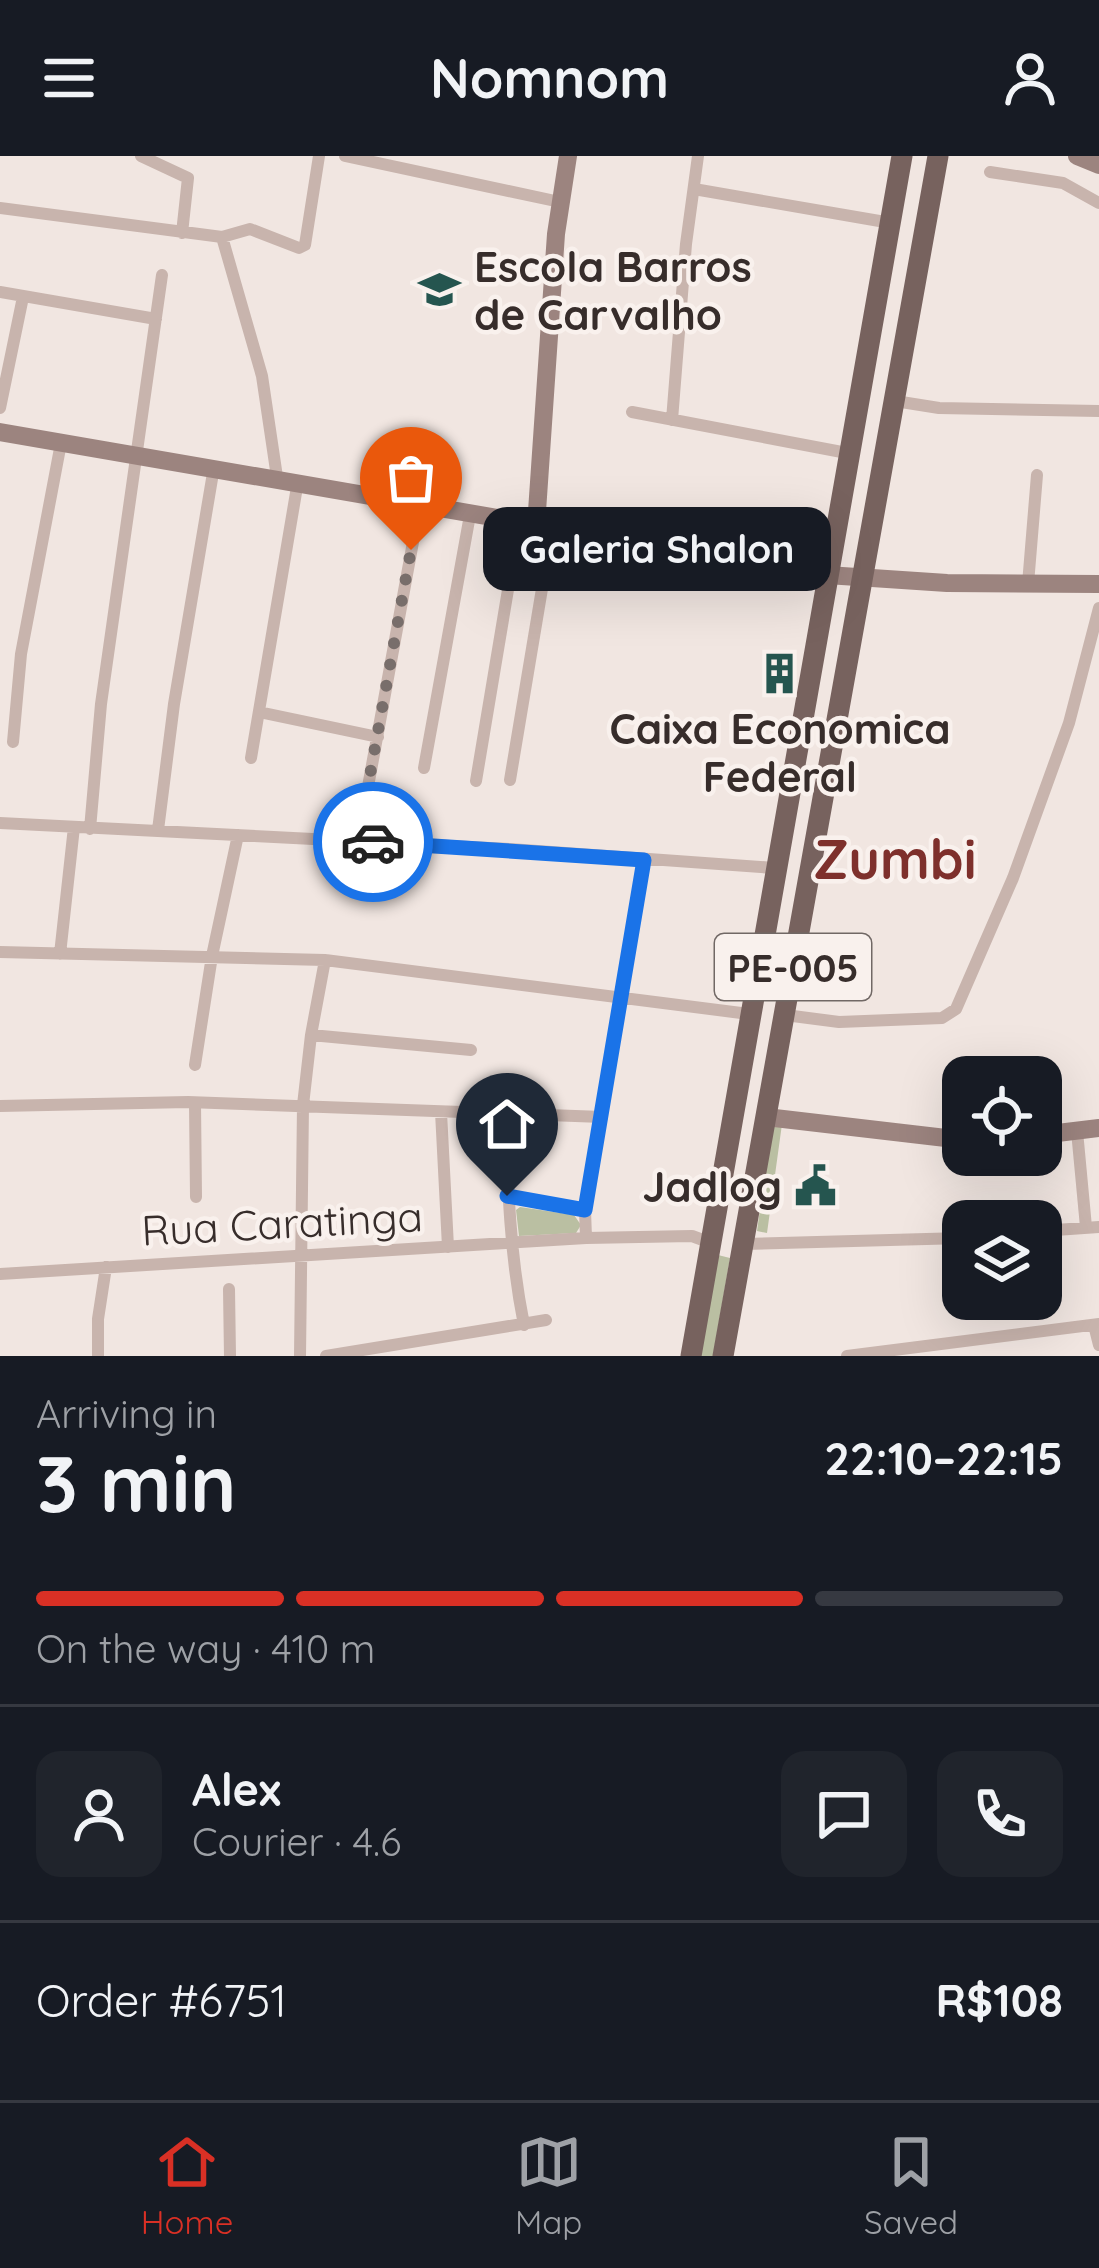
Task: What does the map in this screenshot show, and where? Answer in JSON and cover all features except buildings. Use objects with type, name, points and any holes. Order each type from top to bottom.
[{"type":"main road","points":[[536,526],[560,202],[568,156]]},
{"type":"main road","name":"PE-005","points":[[691,1356],[902,156]]},
{"type":"main road","name":"PE-005","points":[[723,1356],[938,156]]},
{"type":"main road","points":[[1077,156],[1099,165]]},
{"type":"main road","points":[[0,432],[830,575],[1099,584]]},
{"type":"main road","points":[[766,1117],[942,1138]]},
{"type":"main road","points":[[1062,1133],[1099,1128]]},
{"type":"street","points":[[141,156],[188,178],[182,233]]},
{"type":"street","points":[[0,208],[222,237],[254,230],[295,249],[304,245],[310,230],[319,156]]},
{"type":"street","points":[[345,156],[560,202]]},
{"type":"street","points":[[433,173],[436,156]]},
{"type":"street","points":[[672,420],[698,156]]},
{"type":"street","points":[[990,172],[1063,183],[1099,203]]},
{"type":"street","points":[[694,188],[890,223]]},
{"type":"street","points":[[222,237],[262,376],[277,477]]},
{"type":"street","points":[[90,829],[101,704],[162,275]]},
{"type":"street","points":[[0,292],[156,319]]},
{"type":"street","points":[[0,408],[23,297]]},
{"type":"street","points":[[0,312],[20,316]]},
{"type":"street","points":[[896,401],[939,408],[1099,411]]},
{"type":"street","points":[[632,412],[847,453]]},
{"type":"street","points":[[13,742],[21,654],[61,443]]},
{"type":"street","points":[[158,830],[214,467]]},
{"type":"street","points":[[1028,584],[1037,476]]},
{"type":"street","points":[[251,758],[298,481]]},
{"type":"street","points":[[358,841],[420,504]]},
{"type":"street","points":[[424,768],[470,515]]},
{"type":"street","points":[[510,780],[536,526]]},
{"type":"street","points":[[476,781],[536,526]]},
{"type":"street","points":[[784,1015],[839,1022],[942,1018],[956,1009],[1051,776],[1099,608]]},
{"type":"street","points":[[259,712],[378,737]]},
{"type":"street","points":[[0,823],[774,868]]},
{"type":"street","points":[[60,953],[74,827]]},
{"type":"street","points":[[195,1064],[238,835]]},
{"type":"street","points":[[586,1238],[585,1210],[644,860]]},
{"type":"street","points":[[0,952],[326,960],[749,1014]]},
{"type":"street","points":[[300,1356],[303,1106],[310,1035],[326,960]]},
{"type":"street","points":[[310,1035],[471,1051]]},
{"type":"street","points":[[0,1106],[195,1103],[602,1118]]},
{"type":"street","points":[[195,1103],[196,1197]]},
{"type":"street","points":[[441,1112],[448,1246]]},
{"type":"street","points":[[507,1115],[507,1196],[524,1325]]},
{"type":"street","points":[[1062,1229],[1093,1227],[1077,1131]]},
{"type":"street","points":[[507,1196],[585,1210]]},
{"type":"street","name":"Rua Caratinga","points":[[0,1274],[586,1238],[692,1236],[711,1243]]},
{"type":"street","points":[[743,1244],[942,1239]]},
{"type":"street","points":[[98,1356],[106,1267]]},
{"type":"street","points":[[229,1289],[230,1356]]},
{"type":"street","points":[[326,1356],[546,1320]]},
{"type":"street","points":[[847,1356],[1096,1324],[1099,1346]]},
{"type":"street","points":[[1010,1337],[1015,1356]]},
{"type":"green space","points":[[772,1122],[782,1124],[767,1233],[757,1231]]},
{"type":"green space","points":[[516,1210],[574,1215],[581,1225],[576,1233],[519,1236]]},
{"type":"green space","points":[[718,1255],[730,1258],[713,1356],[700,1356]]},
{"type":"way so far","points":[[373,842],[358,841],[411,550]]},
{"type":"place","name":"Escola Barros de Carvalho","points":[[440,290]]},
{"type":"place","name":"Galeria Shalon","points":[[411,550]]},
{"type":"place","name":"Caixa Economica Federal","points":[[780,674]]},
{"type":"place","name":"Jadlog","points":[[816,1186]]},
{"type":"district","name":"Zumbi","points":[[895,859]]},
{"type":"route","points":[[373,842],[644,860],[585,1210],[507,1196]]}]
